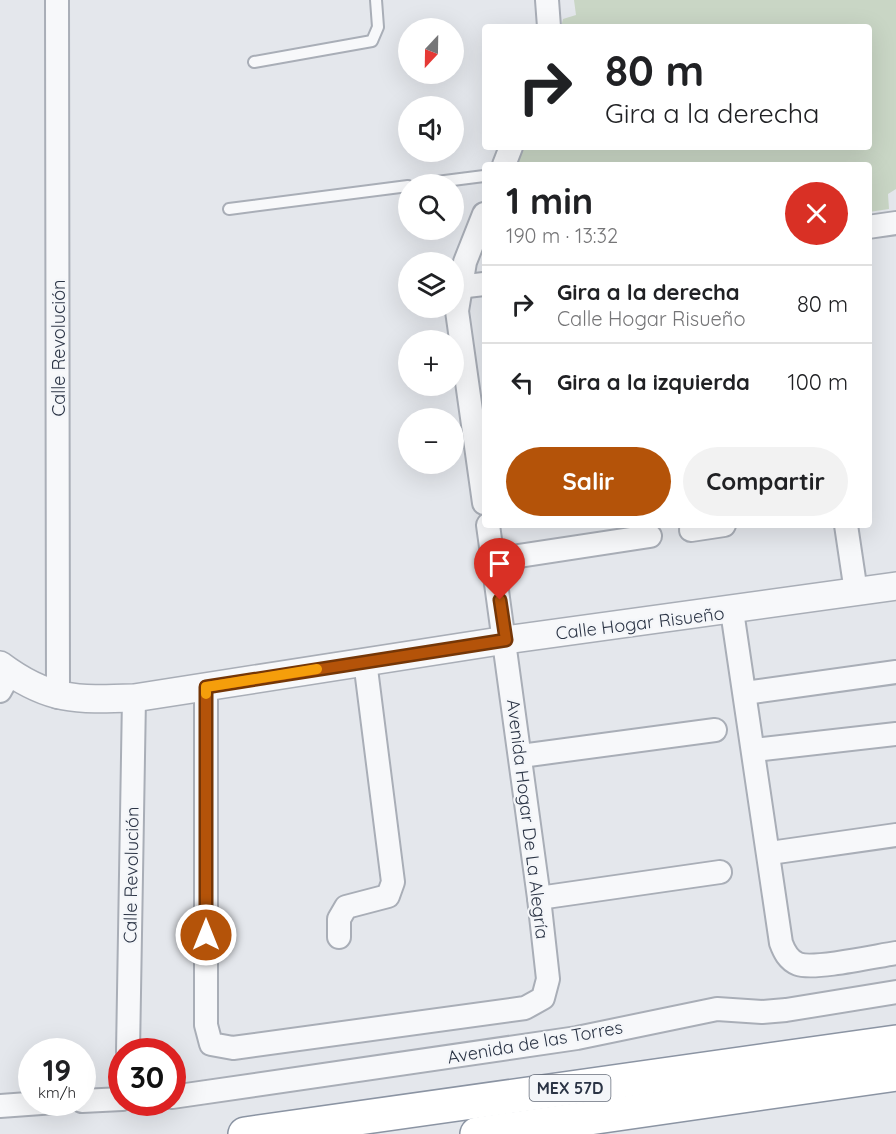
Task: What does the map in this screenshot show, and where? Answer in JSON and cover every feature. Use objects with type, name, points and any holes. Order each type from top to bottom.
[{"type":"highway","name":"MEX 57D","points":[[245,1134],[896,1042]]},
{"type":"highway","name":"MEX 57D","points":[[477,1134],[896,1074]]},
{"type":"street","name":"Calle Revolución","points":[[57,0],[58,697]]},
{"type":"street","points":[[547,0],[549,24]]},
{"type":"street","points":[[464,266],[482,219]]},
{"type":"street","points":[[872,226],[896,223]]},
{"type":"street","points":[[464,286],[482,284]]},
{"type":"street","points":[[459,318],[475,374],[482,473]]},
{"type":"street","name":"Avenida Hogar De La Alegría","points":[[206,687],[206,1025],[211,1044],[233,1048],[244,1047],[525,1008],[543,998],[548,979],[539,898],[506,640],[488,528]]},
{"type":"street","points":[[691,530],[704,528]]},
{"type":"street","points":[[846,528],[856,592]]},
{"type":"street","points":[[493,560],[650,536]]},
{"type":"street","name":"Calle Hogar Risueño","points":[[58,697],[83,700],[134,698],[506,640],[896,586]]},
{"type":"street","points":[[732,610],[770,853],[781,943],[786,956],[798,964],[812,965],[896,953]]},
{"type":"street","points":[[339,937],[339,919],[346,907],[388,896],[393,882],[365,661]]},
{"type":"street","points":[[745,693],[896,672]]},
{"type":"street","points":[[3,676],[58,697]]},
{"type":"street","name":"Calle Revolución","points":[[128,1038],[134,698]]},
{"type":"street","points":[[521,756],[715,730]]},
{"type":"street","points":[[754,750],[896,734]]},
{"type":"street","points":[[770,853],[896,835]]},
{"type":"street","points":[[539,898],[720,872]]},
{"type":"street","name":"Avenida de las Torres","points":[[186,1095],[577,1038],[717,1009],[770,1012],[896,993]]},
{"type":"street","points":[[0,1106],[18,1105]]},
{"type":"lane","points":[[254,62],[372,40],[378,27],[375,0]]},
{"type":"lane","points":[[464,179],[482,176]]},
{"type":"lane","points":[[229,209],[398,187]]},
{"type":"green space","points":[[574,0],[896,0],[896,189],[888,194],[889,209],[872,212],[872,162],[517,162],[522,150],[872,150],[872,24],[562,24],[563,19],[576,15]]},
{"type":"slow traffic","points":[[206,694],[206,687],[317,669]]},
{"type":"route","points":[[206,935],[206,687],[506,640],[500,600]]}]
